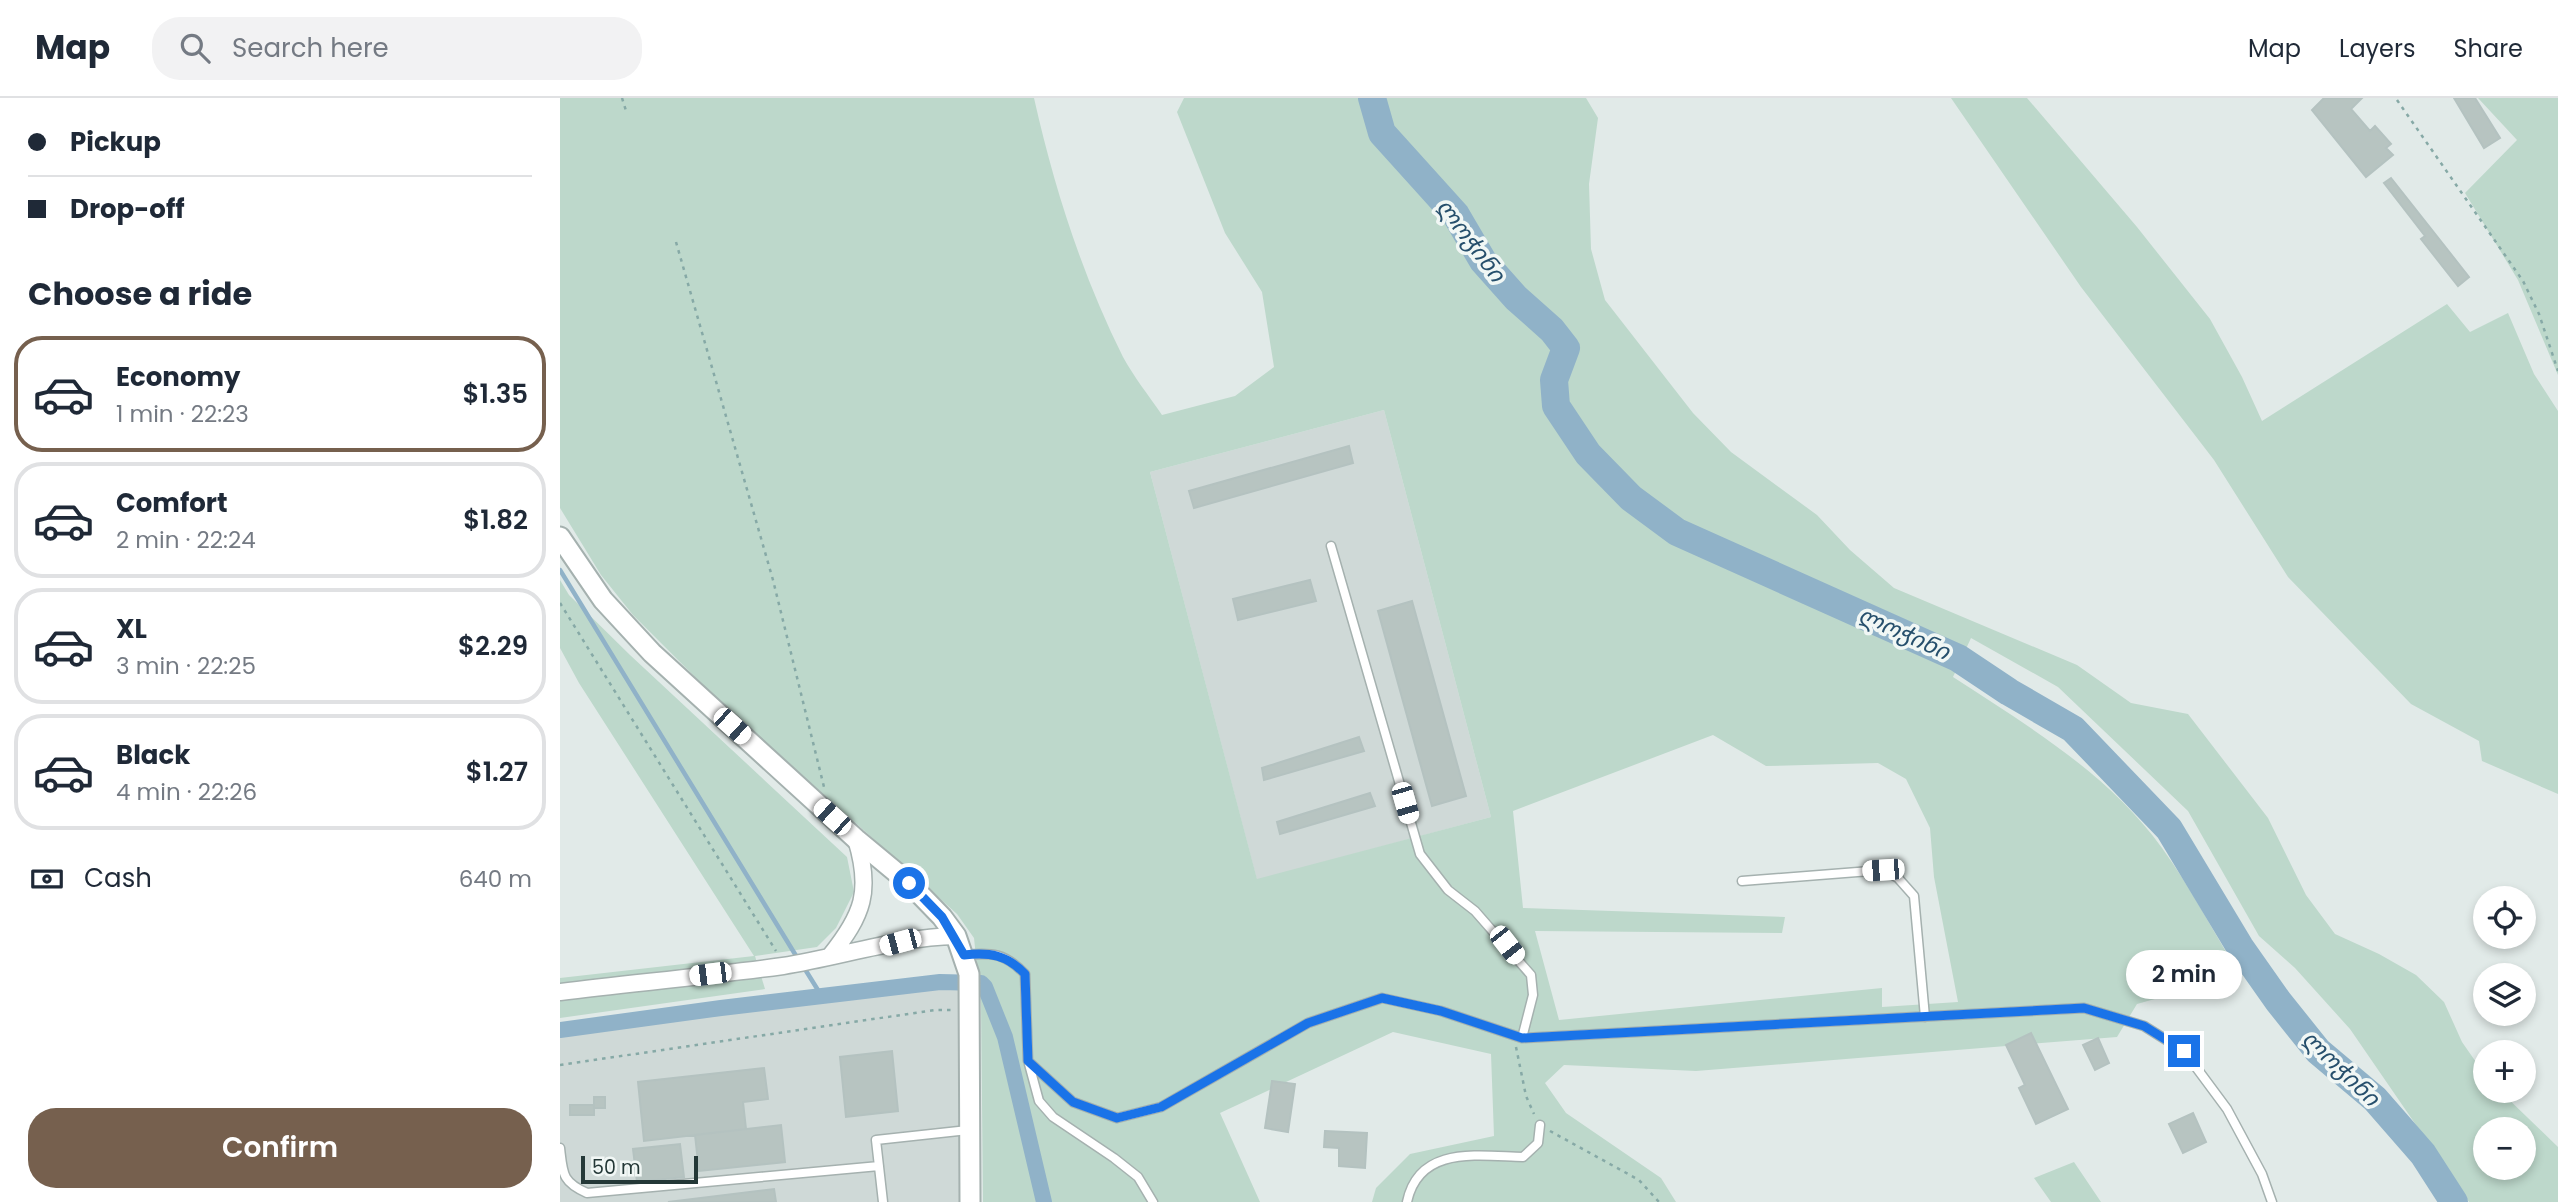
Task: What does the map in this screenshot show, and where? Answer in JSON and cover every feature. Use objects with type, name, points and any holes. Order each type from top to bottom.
[{"type":"street","points":[[560,537],[603,600],[652,653],[856,839],[909,883],[942,917],[956,936],[967,964],[970,1007],[971,1202]]},
{"type":"street","points":[[830,956],[853,928],[864,888],[864,864],[856,839]]},
{"type":"street","points":[[560,992],[785,965],[878,948],[921,937],[956,936]]},
{"type":"lane","points":[[1331,546],[1420,854],[1448,890],[1475,911],[1531,975],[1533,995],[1522,1038]]},
{"type":"lane","points":[[1742,881],[1883,870],[1898,878],[1914,897],[1925,1017]]},
{"type":"lane","points":[[967,964],[988,952],[1013,961],[1025,974],[1028,1061],[1039,1101],[1053,1117],[1138,1177],[1153,1202]]},
{"type":"lane","points":[[1028,1061],[1073,1102],[1117,1118],[1161,1107],[1308,1023],[1382,998],[1441,1011],[1522,1038],[2084,1008],[2144,1026],[2184,1051],[2227,1109],[2262,1174],[2272,1202]]},
{"type":"lane","points":[[1407,1202],[1410,1188],[1421,1170],[1451,1157],[1523,1157],[1538,1143],[1540,1125]]},
{"type":"lane","points":[[883,1202],[876,1140],[971,1129]]},
{"type":"lane","points":[[560,1148],[563,1175],[573,1187],[587,1193],[879,1166]]},
{"type":"path","points":[[622,98],[626,114]]},
{"type":"path","points":[[2397,100],[2523,281],[2539,314],[2558,371]]},
{"type":"path","points":[[676,242],[773,580],[825,790]]},
{"type":"path","points":[[560,603],[785,965]]},
{"type":"path","points":[[560,1065],[970,1007]]},
{"type":"path","points":[[1522,1038],[1515,1048],[1526,1096],[1540,1125],[1639,1180],[1659,1202]]},
{"type":"shaded area","points":[[1384,410],[1491,817],[1257,880],[1150,472]]},
{"type":"shaded area","points":[[940,982],[957,983],[970,1003],[970,1202],[560,1202],[560,1030]]},
{"type":"green space","points":[[560,98],[1034,98],[1060,197],[1082,262],[1123,357],[1162,415],[1235,396],[1274,367],[1262,292],[1225,233],[1177,112],[1184,98],[1586,98],[1598,118],[1589,184],[1591,249],[1605,300],[1693,413],[1731,452],[1817,515],[1850,550],[1894,588],[2077,665],[2131,703],[2188,714],[2268,818],[2306,895],[2335,934],[2416,975],[2444,1002],[2462,1042],[2473,1058],[2473,1103],[2512,1103],[2527,1117],[2473,1117],[2473,1180],[2536,1180],[2536,1126],[2558,1147],[2558,1202],[2469,1202],[2350,1029],[2295,968],[2259,936],[2188,811],[2058,687],[1971,638],[1953,677],[2066,753],[2118,797],[2141,821],[2173,863],[2240,975],[2137,1004],[2117,1037],[1696,1071],[1564,1065],[1545,1083],[1566,1113],[1661,1178],[1676,1202],[1372,1202],[1376,1188],[1410,1154],[1494,1136],[1491,1054],[1393,1032],[1220,1113],[1260,1202],[983,1202],[981,1004],[974,938],[957,914],[712,694],[633,615],[601,575],[560,508]],"holes":[[[1384,410],[1491,817],[1257,879],[1150,472]],[[1713,735],[1766,766],[1878,763],[1906,779],[1930,828],[1934,877],[1958,1002],[1882,1007],[1882,988],[1559,1020],[1535,931],[1782,933],[1785,917],[1523,908],[1513,811]]]},
{"type":"green space","points":[[1951,98],[2027,98],[2137,227],[2210,319],[2242,377],[2262,421],[2447,304],[2470,332],[2508,313],[2534,374],[2558,411],[2558,794],[2482,761],[2479,741],[2411,704],[2288,577],[2214,460],[2081,287]]},
{"type":"green space","points":[[2478,98],[2558,98],[2558,375],[2518,280],[2465,193],[2517,140]]},
{"type":"green space","points":[[560,580],[569,595],[630,655],[847,857],[854,892],[836,928],[817,947],[755,956],[765,989],[560,1018],[560,978],[754,956],[579,683],[560,648]]},
{"type":"green space","points":[[2074,1162],[2101,1202],[2051,1202],[2034,1178]]},
{"type":"building","points":[[2324,98],[2362,98],[2351,109],[2370,131],[2375,126],[2391,144],[2386,148],[2393,155],[2366,177],[2312,110]]},
{"type":"building","points":[[2454,98],[2475,98],[2500,138],[2484,148]]},
{"type":"building","points":[[2391,178],[2469,277],[2458,286],[2421,239],[2425,236],[2384,183]]},
{"type":"building","points":[[1349,446],[1353,463],[1194,508],[1189,491]]},
{"type":"building","points":[[1310,580],[1316,601],[1238,620],[1233,599]]},
{"type":"building","points":[[1412,601],[1466,796],[1432,806],[1378,611]]},
{"type":"building","points":[[1359,737],[1364,751],[1264,780],[1262,768]]},
{"type":"building","points":[[1370,793],[1375,806],[1280,834],[1277,822]]},
{"type":"building","points":[[2031,1033],[2068,1109],[2036,1124],[2019,1088],[2025,1085],[2006,1045]]},
{"type":"building","points":[[2098,1038],[2109,1063],[2095,1070],[2083,1045]]},
{"type":"building","points":[[892,1051],[898,1111],[846,1117],[840,1057]]},
{"type":"building","points":[[764,1068],[768,1099],[743,1102],[746,1129],[644,1141],[638,1082]]},
{"type":"building","points":[[1272,1081],[1295,1084],[1288,1132],[1265,1128]]},
{"type":"building","points":[[594,1097],[605,1097],[605,1108],[594,1108]]},
{"type":"building","points":[[570,1105],[594,1105],[594,1115],[570,1115]]},
{"type":"building","points":[[2193,1113],[2206,1142],[2183,1153],[2169,1124]]},
{"type":"building","points":[[781,1125],[785,1162],[699,1171],[695,1135]]},
{"type":"building","points":[[1325,1131],[1367,1133],[1365,1168],[1339,1166],[1339,1148],[1324,1147]]},
{"type":"building","points":[[680,1144],[684,1177],[637,1182],[633,1149]]},
{"type":"building","points":[[774,1189],[776,1202],[668,1202]]},
{"type":"waterway","name":"ლოჭინი","points":[[1372,98],[1382,133],[1456,215],[1483,261],[1516,298],[1552,330],[1566,348],[1554,380],[1556,406],[1588,454],[1631,498],[1677,532],[1958,658],[2009,692],[2073,729],[2169,829],[2240,947],[2278,1001],[2318,1051],[2375,1099],[2423,1154],[2454,1202]]},
{"type":"waterway","points":[[560,570],[798,959]]},
{"type":"waterway","points":[[803,966],[821,995]]},
{"type":"waterway","points":[[560,1030],[940,982],[981,983],[1005,1037],[1044,1202]]},
{"type":"route","points":[[909,883],[942,917],[956,936],[964,955],[988,952],[1013,961],[1025,974],[1028,1061],[1073,1102],[1117,1118],[1161,1107],[1308,1023],[1382,998],[1441,1011],[1522,1038],[2084,1008],[2144,1026],[2184,1051]]}]
